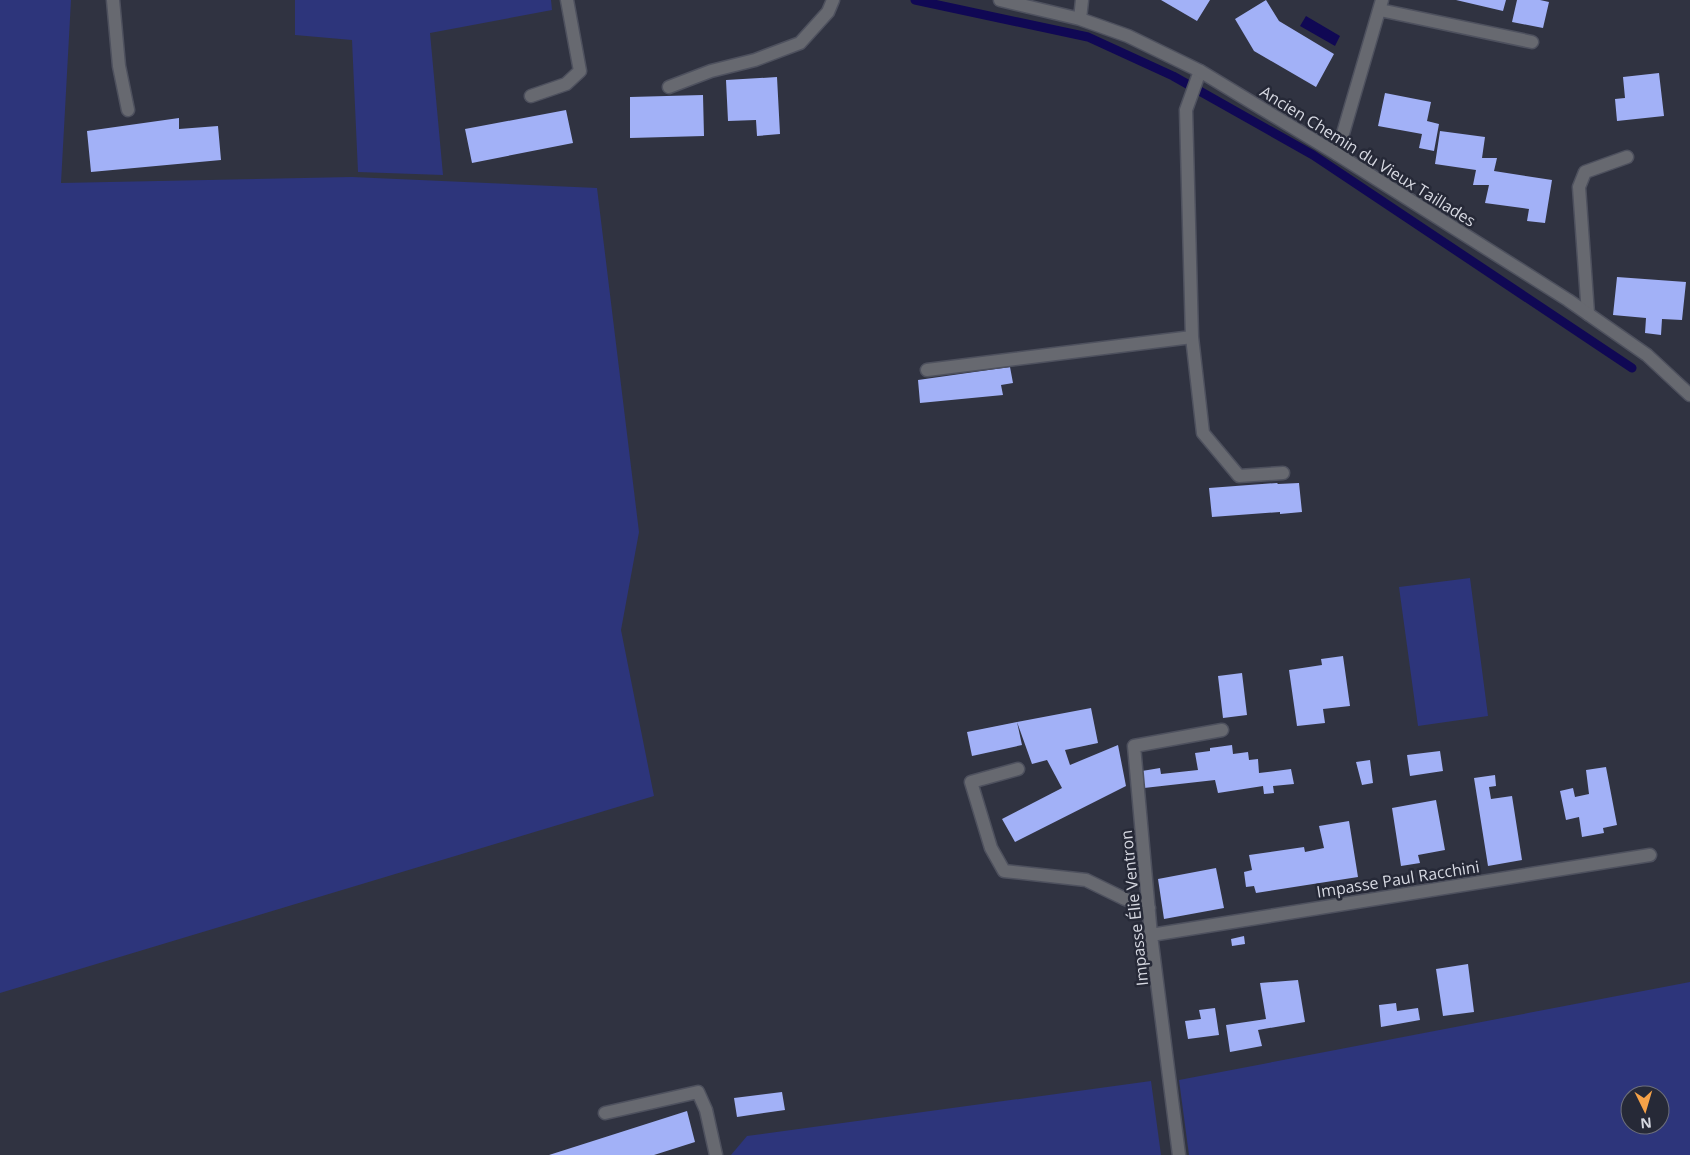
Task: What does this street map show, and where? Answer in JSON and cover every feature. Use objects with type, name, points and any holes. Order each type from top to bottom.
[{"type":"street","points":[[113,0],[119,66],[128,110]]},
{"type":"street","points":[[531,96],[566,84],[580,71],[567,0]]},
{"type":"street","points":[[669,87],[711,71],[756,60],[800,43],[828,12],[834,0]]},
{"type":"street","name":"Ancien Chemin du Vieux Taillades","points":[[1000,0],[1080,18],[1128,36],[1200,70],[1337,154],[1588,314],[1647,355],[1690,395]]},
{"type":"street","points":[[1080,18],[1082,0]]},
{"type":"street","points":[[1337,154],[1381,5],[1532,42]]},
{"type":"street","points":[[1200,70],[1186,110],[1192,337],[1203,433],[1239,476],[1283,473]]},
{"type":"street","points":[[1588,314],[1579,187],[1585,172],[1627,157]]},
{"type":"street","points":[[927,370],[1192,337]]},
{"type":"street","name":"Impasse Élie Ventron","points":[[1179,1155],[1151,935],[1134,746],[1222,730]]},
{"type":"street","points":[[1018,769],[971,782],[991,848],[1004,871],[1086,880],[1125,899],[1149,908]]},
{"type":"street","name":"Impasse Paul Racchini","points":[[1151,935],[1650,855]]},
{"type":"street","points":[[605,1113],[698,1092],[706,1110],[716,1155]]},
{"type":"shaded area","points":[[0,0],[71,0],[61,183],[352,177],[597,188],[639,532],[621,630],[654,796],[0,993]]},
{"type":"shaded area","points":[[295,0],[551,0],[552,10],[430,33],[443,175],[358,172],[352,40],[295,35]]},
{"type":"shaded area","points":[[1306,16],[1340,36],[1335,46],[1300,26]]},
{"type":"shaded area","points":[[1470,578],[1488,716],[1418,726],[1399,587]]},
{"type":"shaded area","points":[[1690,982],[1690,1155],[1189,1155],[1179,1080]]},
{"type":"shaded area","points":[[1151,1081],[1161,1155],[731,1155],[747,1136]]},
{"type":"building","points":[[1161,0],[1210,0],[1197,21]]},
{"type":"building","points":[[1266,0],[1279,21],[1334,54],[1316,87],[1254,51],[1235,19]]},
{"type":"building","points":[[1456,0],[1506,0],[1503,11]]},
{"type":"building","points":[[1517,0],[1549,2],[1543,28],[1512,22]]},
{"type":"building","points":[[1659,73],[1664,116],[1617,121],[1615,99],[1625,98],[1623,77]]},
{"type":"building","points":[[777,77],[780,134],[757,136],[756,120],[728,121],[726,80]]},
{"type":"building","points":[[1385,93],[1431,102],[1427,121],[1439,124],[1434,151],[1419,148],[1422,134],[1378,126]]},
{"type":"building","points":[[703,95],[704,136],[630,138],[630,97]]},
{"type":"building","points":[[566,110],[573,143],[472,163],[465,129]]},
{"type":"building","points":[[179,118],[179,129],[218,126],[221,160],[91,172],[87,131]]},
{"type":"building","points":[[1440,131],[1485,137],[1482,158],[1497,158],[1494,171],[1552,180],[1545,223],[1527,221],[1529,209],[1485,203],[1489,185],[1473,185],[1476,170],[1435,164]]},
{"type":"building","points":[[1617,277],[1686,282],[1682,320],[1662,319],[1661,335],[1645,333],[1646,318],[1613,315]]},
{"type":"building","points":[[1010,367],[1013,383],[1001,385],[1003,395],[920,403],[918,380]]},
{"type":"building","points":[[1299,483],[1302,512],[1212,517],[1209,488]]},
{"type":"building","points":[[1343,656],[1350,706],[1323,709],[1325,723],[1297,726],[1289,670],[1322,665],[1321,659]]},
{"type":"building","points":[[1242,673],[1247,715],[1223,718],[1218,676]]},
{"type":"building","points":[[1091,708],[1098,743],[1065,750],[1070,765],[1118,745],[1126,786],[1015,842],[1002,819],[1062,788],[1047,760],[1032,764],[1017,722]]},
{"type":"building","points":[[1017,722],[1022,745],[972,756],[967,732]]},
{"type":"building","points":[[1232,745],[1233,754],[1248,752],[1249,760],[1258,759],[1259,773],[1291,769],[1294,784],[1273,786],[1274,793],[1264,794],[1263,786],[1218,793],[1215,780],[1144,788],[1142,771],[1160,768],[1161,774],[1198,770],[1195,753],[1210,751],[1210,748]]},
{"type":"building","points":[[1440,751],[1443,771],[1410,776],[1407,755]]},
{"type":"building","points":[[1370,760],[1373,783],[1362,785],[1356,762]]},
{"type":"building","points":[[1606,767],[1617,825],[1603,828],[1604,833],[1582,837],[1579,817],[1566,820],[1560,791],[1573,788],[1575,797],[1589,794],[1586,770]]},
{"type":"building","points":[[1495,775],[1496,786],[1489,787],[1491,799],[1512,796],[1522,860],[1488,866],[1474,778]]},
{"type":"building","points":[[1436,800],[1445,850],[1418,855],[1420,863],[1401,866],[1392,808]]},
{"type":"building","points":[[1349,821],[1358,877],[1256,893],[1254,886],[1246,887],[1244,872],[1252,870],[1249,855],[1304,847],[1305,852],[1324,848],[1319,826]]},
{"type":"building","points":[[1216,868],[1224,908],[1164,919],[1158,879]]},
{"type":"building","points":[[1244,936],[1245,944],[1232,946],[1231,939]]},
{"type":"building","points":[[1468,964],[1474,1012],[1443,1016],[1436,969]]},
{"type":"building","points":[[1298,980],[1305,1022],[1258,1030],[1262,1046],[1230,1052],[1226,1025],[1266,1019],[1260,983]]},
{"type":"building","points":[[1396,1003],[1397,1011],[1418,1008],[1420,1020],[1381,1027],[1379,1005]]},
{"type":"building","points":[[1215,1008],[1219,1035],[1188,1039],[1185,1021],[1201,1019],[1199,1010]]},
{"type":"building","points":[[782,1092],[785,1110],[737,1117],[734,1098]]},
{"type":"building","points":[[687,1111],[695,1142],[654,1155],[549,1155]]},
{"type":"waterway","points":[[915,0],[1088,37],[1173,76],[1313,155],[1632,368]]}]
